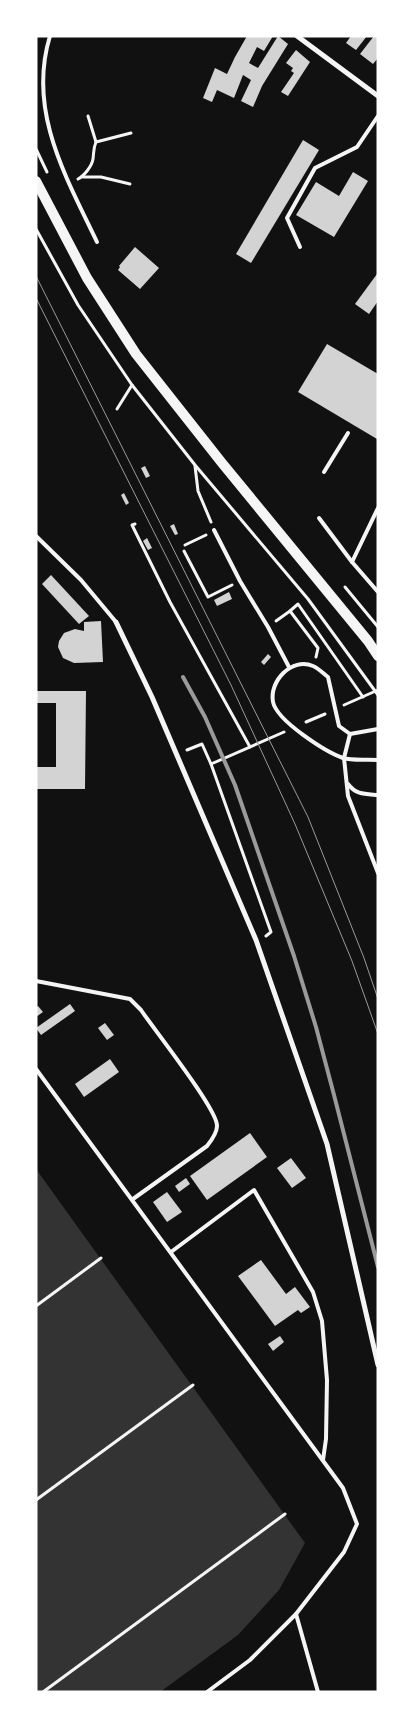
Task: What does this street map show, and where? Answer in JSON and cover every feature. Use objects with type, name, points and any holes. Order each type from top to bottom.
[{"type":"main road","points":[[36,181],[87,278],[136,354],[222,463],[368,641],[378,656]]},
{"type":"street","points":[[297,36],[378,96]]},
{"type":"street","points":[[116,622],[152,697],[256,940],[327,1144],[378,1365]]},
{"type":"lane","points":[[50,36],[45,51],[43,91],[48,127],[62,169],[97,242]]},
{"type":"lane","points":[[300,247],[287,218],[315,168],[357,147],[378,116]]},
{"type":"lane","points":[[324,472],[348,433]]},
{"type":"lane","points":[[352,562],[378,508]]},
{"type":"lane","points":[[319,518],[352,562],[378,592]]},
{"type":"lane","points":[[214,530],[240,581],[268,627],[289,667]]},
{"type":"lane","points":[[36,536],[81,580],[116,622]]},
{"type":"lane","points":[[378,729],[350,734],[339,726],[328,677],[313,666],[300,664],[289,667],[274,684],[273,702],[282,717],[300,734],[344,758],[378,760]]},
{"type":"lane","points":[[350,734],[344,758],[349,801],[378,873]]},
{"type":"lane","points":[[348,784],[358,793],[378,795]]},
{"type":"lane","points":[[36,981],[130,999],[141,1010],[205,1100],[215,1118],[217,1126],[213,1138],[207,1146],[133,1199]]},
{"type":"lane","points":[[36,1069],[343,1488],[357,1524],[344,1552],[296,1614],[250,1660],[207,1692]]},
{"type":"lane","points":[[171,1252],[254,1190],[313,1292],[322,1321],[327,1380],[326,1439],[323,1460]]},
{"type":"lane","points":[[296,1614],[318,1692]]},
{"type":"path","points":[[82,177],[93,160],[93,150],[96,142],[88,116]]},
{"type":"path","points":[[96,142],[131,132]]},
{"type":"path","points":[[36,149],[47,173]]},
{"type":"path","points":[[69,184],[82,177],[101,177],[130,184]]},
{"type":"path","points":[[36,229],[78,305],[132,385],[195,465],[308,599],[378,695]]},
{"type":"path","points":[[116,409],[132,385]]},
{"type":"path","points":[[184,545],[214,530],[198,490],[195,465]]},
{"type":"path","points":[[135,524],[132,525],[170,602],[250,747]]},
{"type":"path","points":[[184,551],[208,597],[240,581]]},
{"type":"path","points":[[342,585],[378,627]]},
{"type":"path","points":[[278,620],[298,604],[363,697],[378,690]]},
{"type":"path","points":[[290,611],[318,648]]},
{"type":"path","points":[[189,749],[202,744],[211,764],[271,932]]},
{"type":"path","points":[[36,1306],[101,1258]]},
{"type":"path","points":[[36,1500],[193,1385]]},
{"type":"path","points":[[43,1692],[284,1514]]},
{"type":"shaded area","points":[[36,1169],[305,1543],[279,1590],[238,1635],[160,1692],[36,1692]]},
{"type":"building","points":[[247,36],[273,36],[264,51],[257,47],[249,63],[258,68],[278,36],[288,44],[262,86],[253,107],[241,101],[251,80],[243,75],[234,98],[217,90],[212,102],[203,98],[215,68],[227,74]]},
{"type":"building","points":[[351,36],[367,36],[356,50],[346,43]]},
{"type":"building","points":[[374,36],[378,36],[378,58],[373,64],[360,54]]},
{"type":"building","points":[[296,50],[310,62],[288,96],[281,92],[294,73],[291,71],[293,68],[286,63]]},
{"type":"building","points":[[303,140],[319,150],[251,263],[236,254]]},
{"type":"building","points":[[353,172],[368,181],[334,237],[296,215],[316,182],[339,196]]},
{"type":"building","points":[[135,247],[159,268],[140,289],[118,270],[119,266]]},
{"type":"building","points":[[377,274],[378,301],[369,314],[355,304]]},
{"type":"building","points":[[327,344],[378,374],[377,439],[298,392]]},
{"type":"building","points":[[145,466],[150,476],[146,478],[141,468]]},
{"type":"building","points":[[124,493],[129,503],[126,505],[121,495]]},
{"type":"building","points":[[174,524],[178,534],[175,535],[170,526]]},
{"type":"building","points":[[147,538],[152,548],[148,550],[143,541]]},
{"type":"building","points":[[51,575],[89,616],[79,624],[42,584]]},
{"type":"building","points":[[229,592],[232,599],[217,606],[214,600]]},
{"type":"building","points":[[101,621],[103,662],[74,663],[63,658],[58,647],[64,633],[75,629],[84,631],[84,622]]},
{"type":"building","points":[[268,654],[271,657],[264,665],[261,662]]},
{"type":"building","points":[[36,691],[86,691],[85,789],[36,789],[36,767],[56,767],[56,703],[36,703]]},
{"type":"building","points":[[70,1004],[75,1011],[41,1035],[36,1028]]},
{"type":"building","points":[[38,1006],[43,1012],[36,1017],[36,1008]]},
{"type":"building","points":[[105,1023],[114,1035],[107,1040],[98,1028]]},
{"type":"building","points":[[110,1059],[119,1072],[84,1097],[75,1084]]},
{"type":"building","points":[[250,1133],[267,1157],[207,1200],[190,1176]]},
{"type":"building","points":[[291,1158],[306,1178],[292,1188],[277,1168]]},
{"type":"building","points":[[186,1178],[190,1184],[179,1192],[175,1186]]},
{"type":"building","points":[[167,1192],[182,1212],[167,1222],[153,1202]]},
{"type":"building","points":[[261,1260],[286,1294],[295,1287],[310,1307],[301,1313],[298,1310],[275,1326],[238,1276]]},
{"type":"building","points":[[280,1336],[284,1342],[273,1351],[268,1344]]},
{"type":"tram line","points":[[36,276],[308,817],[364,958],[378,999]]},
{"type":"tram line","points":[[36,298],[231,685],[295,824],[352,961],[378,1034]]},
{"type":"railway","points":[[183,677],[205,717],[235,785],[294,956],[316,1027],[378,1267]]}]
